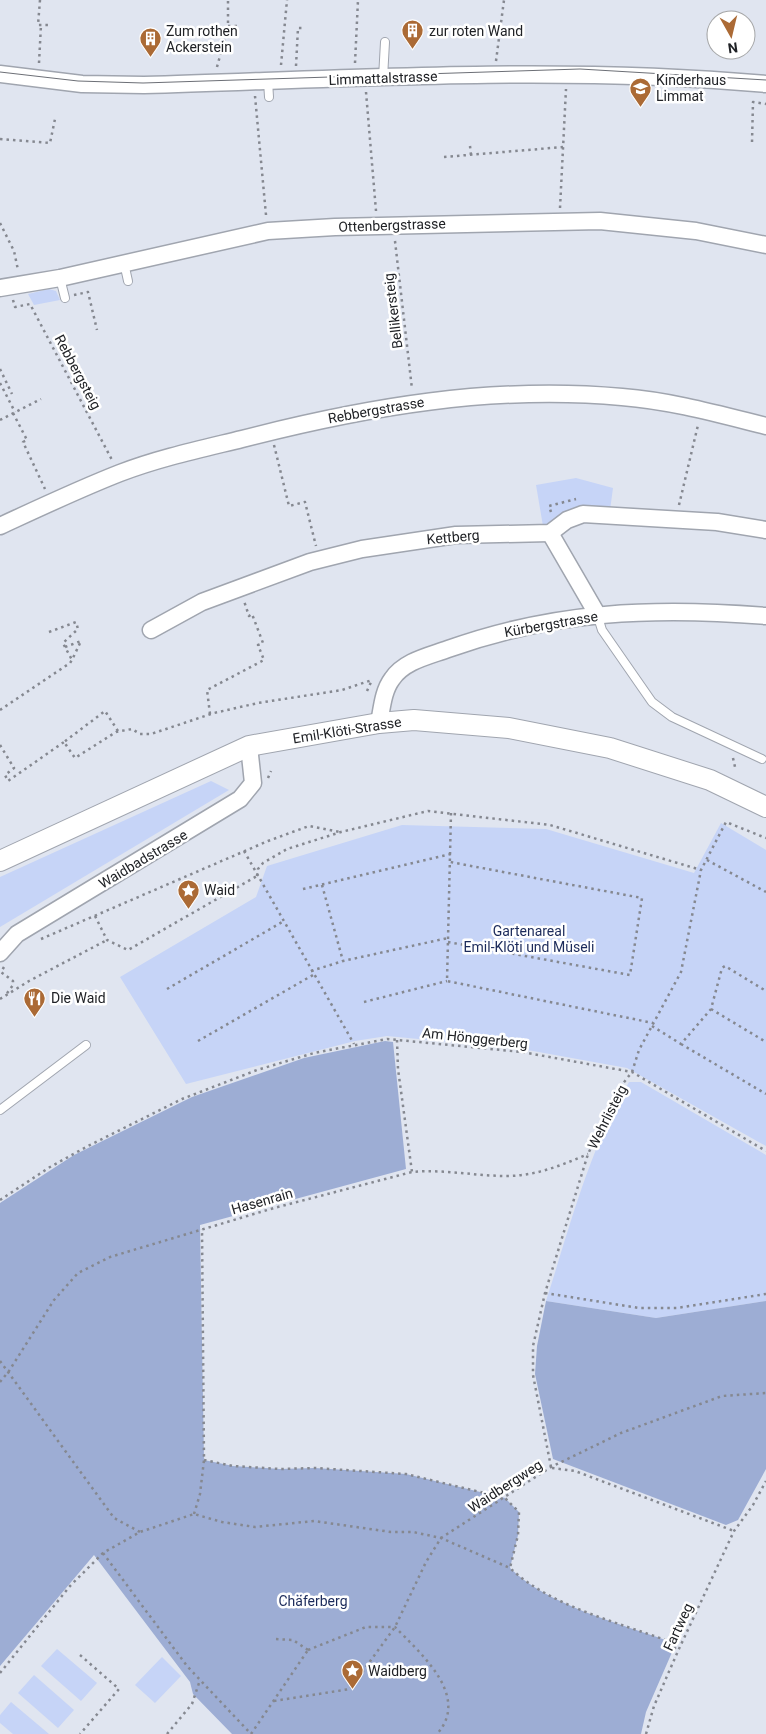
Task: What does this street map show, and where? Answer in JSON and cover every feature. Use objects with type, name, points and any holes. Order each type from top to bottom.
[{"type":"street","name":"Limmattalstrasse","points":[[0,74],[82,84],[268,89],[383,78],[578,73],[716,79],[766,84]]},
{"type":"street","name":"Ottenbergstrasse","points":[[0,288],[21,280],[60,278],[268,231],[385,224],[600,221],[696,231],[766,246]]},
{"type":"street","name":"Rebbergstrasse","points":[[0,526],[120,473],[153,462],[299,424],[417,402],[508,394],[622,396],[671,403],[766,426]]},
{"type":"street","points":[[597,614],[550,532],[567,520],[582,514],[717,522],[766,530]]},
{"type":"street","name":"Kettberg","points":[[151,630],[202,602],[320,559],[362,549],[456,536],[550,532]]},
{"type":"street","name":"Kürbergstrasse","points":[[379,723],[385,694],[392,679],[415,660],[492,634],[597,614],[650,610],[766,616]]},
{"type":"street","name":"Emil-Klöti-Strasse","points":[[0,861],[249,746],[379,723],[414,720],[509,728],[610,748],[710,780],[766,807]]},
{"type":"street","name":"Waidbadstrasse","points":[[1,949],[17,934],[240,799],[253,783],[249,746]]},
{"type":"lane","points":[[383,78],[385,42]]},
{"type":"lane","points":[[124,263],[128,282]]},
{"type":"lane","points":[[60,278],[69,296]]},
{"type":"lane","points":[[597,614],[602,630],[652,702],[672,717],[762,759]]},
{"type":"lane","points":[[0,1110],[86,1045]]},
{"type":"path","points":[[39,70],[40,25],[38,25],[40,0]]},
{"type":"path","points":[[216,74],[219,55],[228,26],[228,0]]},
{"type":"path","points":[[280,67],[283,62],[287,0]]},
{"type":"path","points":[[355,66],[358,0]]},
{"type":"path","points":[[496,61],[504,0]]},
{"type":"path","points":[[40,25],[48,25]]},
{"type":"path","points":[[228,26],[237,26]]},
{"type":"path","points":[[295,72],[298,28],[303,28]]},
{"type":"path","points":[[560,88],[566,88],[560,210]]},
{"type":"path","points":[[366,90],[376,215]]},
{"type":"path","points":[[254,95],[266,218]]},
{"type":"path","points":[[752,142],[753,102],[766,104]]},
{"type":"path","points":[[0,139],[50,143],[55,118]]},
{"type":"path","points":[[532,145],[532,150]]},
{"type":"path","points":[[470,146],[471,155]]},
{"type":"path","points":[[444,157],[563,147]]},
{"type":"path","points":[[0,223],[14,251],[21,280]]},
{"type":"path","name":"Bellikersteig","points":[[394,231],[412,389]]},
{"type":"path","points":[[69,296],[88,292],[97,330]]},
{"type":"path","name":"Rebbergsteig","points":[[17,307],[30,304],[113,463]]},
{"type":"path","points":[[0,369],[12,394]]},
{"type":"path","points":[[0,383],[27,440],[23,442],[47,493]]},
{"type":"path","points":[[0,420],[41,399]]},
{"type":"path","points":[[678,512],[698,421]]},
{"type":"path","points":[[273,440],[289,506],[305,502],[320,559]]},
{"type":"path","points":[[210,714],[207,690],[264,660],[258,645],[263,643],[242,595],[248,594],[245,585]]},
{"type":"path","points":[[50,632],[76,622],[78,629],[63,643],[72,660]]},
{"type":"path","points":[[0,710],[72,660],[81,640],[65,647]]},
{"type":"path","points":[[64,742],[75,758],[118,732],[132,729],[140,734],[151,734],[210,714],[258,703],[342,690],[372,680]]},
{"type":"path","points":[[0,745],[14,768],[4,775],[8,780],[105,711],[118,732]]},
{"type":"path","points":[[257,876],[258,869],[272,856],[287,849],[409,814],[428,812],[550,825],[701,870]]},
{"type":"path","points":[[447,981],[451,813]]},
{"type":"path","name":"Wehrlisteig","points":[[551,1467],[533,1375],[533,1346],[545,1293],[588,1154],[621,1086],[632,1072],[639,1050],[681,972],[701,870],[726,822],[766,838]]},
{"type":"path","points":[[38,941],[244,851],[309,826],[341,832]]},
{"type":"path","points":[[244,851],[354,1044]]},
{"type":"path","points":[[303,890],[451,854]]},
{"type":"path","points":[[707,860],[766,892]]},
{"type":"path","points":[[448,942],[630,975],[642,898],[450,862]]},
{"type":"path","points":[[95,915],[107,940],[128,950],[257,876]]},
{"type":"path","points":[[322,885],[344,961]]},
{"type":"path","points":[[167,989],[284,921]]},
{"type":"path","points":[[198,1040],[312,973],[344,961],[448,938]]},
{"type":"path","points":[[0,999],[107,940]]},
{"type":"path","points":[[681,1044],[711,1009],[722,968],[725,966],[766,991]]},
{"type":"path","points":[[1,972],[13,981],[13,985],[5,996]]},
{"type":"path","points":[[364,1002],[447,981],[653,1024],[681,1044],[766,1094]]},
{"type":"path","points":[[711,1009],[766,1042]]},
{"type":"path","name":"Am Hönggerberg","points":[[0,1200],[88,1146],[182,1099],[257,1070],[314,1053],[387,1039],[522,1052],[632,1072],[766,1151]]},
{"type":"path","points":[[397,1040],[398,1069],[412,1172]]},
{"type":"path","name":"Hasenrain","points":[[0,1382],[9,1372],[54,1300],[78,1273],[110,1256],[274,1208],[412,1172],[434,1170],[507,1176],[534,1174],[588,1154]]},
{"type":"path","points":[[194,1514],[200,1494],[204,1460],[202,1229]]},
{"type":"path","points":[[545,1293],[639,1308],[677,1308],[766,1294]]},
{"type":"path","points":[[0,1361],[114,1518],[140,1532]]},
{"type":"path","points":[[551,1467],[621,1433],[722,1396],[766,1393]]},
{"type":"path","points":[[204,1460],[232,1466],[280,1469],[314,1468],[406,1474],[506,1498],[519,1512],[518,1535],[510,1568]]},
{"type":"path","name":"Waidbergweg","points":[[274,1701],[350,1689],[395,1627],[426,1562],[441,1538],[506,1498],[551,1467],[575,1471],[734,1531]]},
{"type":"path","name":"Fartweg","points":[[646,1734],[654,1706],[734,1531],[753,1505],[766,1481]]},
{"type":"path","points":[[0,1672],[70,1586],[103,1553],[140,1532],[194,1514],[222,1522],[256,1526],[314,1521],[391,1532],[413,1532],[441,1538],[510,1568],[526,1583],[561,1601],[668,1641],[678,1651]]},
{"type":"path","points":[[103,1553],[187,1666],[251,1734],[308,1650],[366,1626],[395,1627],[433,1667],[444,1687],[448,1701],[448,1716],[437,1734]]},
{"type":"path","points":[[276,1639],[293,1640],[308,1650]]},
{"type":"path","points":[[80,1655],[119,1689],[80,1734]]},
{"type":"path","points":[[168,1734],[192,1704],[200,1680]]},
{"type":"green space","points":[[49,289],[56,291],[60,300],[34,305],[28,294]]},
{"type":"green space","points":[[576,478],[613,488],[610,510],[590,509],[575,511],[560,516],[543,526],[536,485]]},
{"type":"green space","points":[[211,781],[229,790],[0,927],[0,877]]},
{"type":"green space","name":"Gartenareal Emil-Klöti und Müseli","points":[[721,823],[766,850],[766,1146],[627,1068],[522,1049],[387,1036],[355,1041],[186,1084],[120,977],[256,897],[267,866],[402,825],[546,829],[694,873]]},
{"type":"green space","name":"Chäferberg","points":[[385,1041],[393,1042],[406,1169],[200,1225],[204,1460],[233,1466],[280,1469],[315,1468],[406,1474],[505,1498],[519,1512],[518,1535],[510,1568],[525,1581],[563,1603],[668,1641],[673,1650],[646,1712],[641,1734],[232,1734],[193,1694],[190,1682],[94,1555],[0,1666],[0,1203],[74,1155],[192,1097],[304,1058]]},
{"type":"green space","points":[[629,1082],[641,1082],[766,1155],[766,1301],[656,1318],[546,1301],[591,1161]]},
{"type":"green space","points":[[546,1301],[656,1318],[766,1301],[766,1469],[738,1520],[726,1525],[553,1459],[535,1374],[537,1346]]},
{"type":"green space","points":[[57,1649],[97,1683],[81,1701],[41,1666]]},
{"type":"green space","points":[[162,1657],[181,1676],[155,1703],[135,1685]]},
{"type":"green space","points":[[34,1675],[74,1710],[58,1728],[18,1693]]},
{"type":"green space","points":[[11,1702],[49,1734],[13,1734],[0,1723],[0,1715]]},
{"type":"tram line","points":[[0,72],[78,81],[143,83],[580,69],[766,80]]},
{"type":"tram line","points":[[352,83],[402,81]]},
{"type":"place","name":"zur roten Wand","points":[[413,50]]},
{"type":"place","name":"Zum rothen Ackerstein","points":[[150,58]]},
{"type":"place","name":"Kinderhaus Limmat","points":[[640,107]]},
{"type":"place","name":"Waid","points":[[188,909]]},
{"type":"place","name":"Die Waid","points":[[35,1017]]},
{"type":"place","name":"Waidberg","points":[[352,1690]]}]
